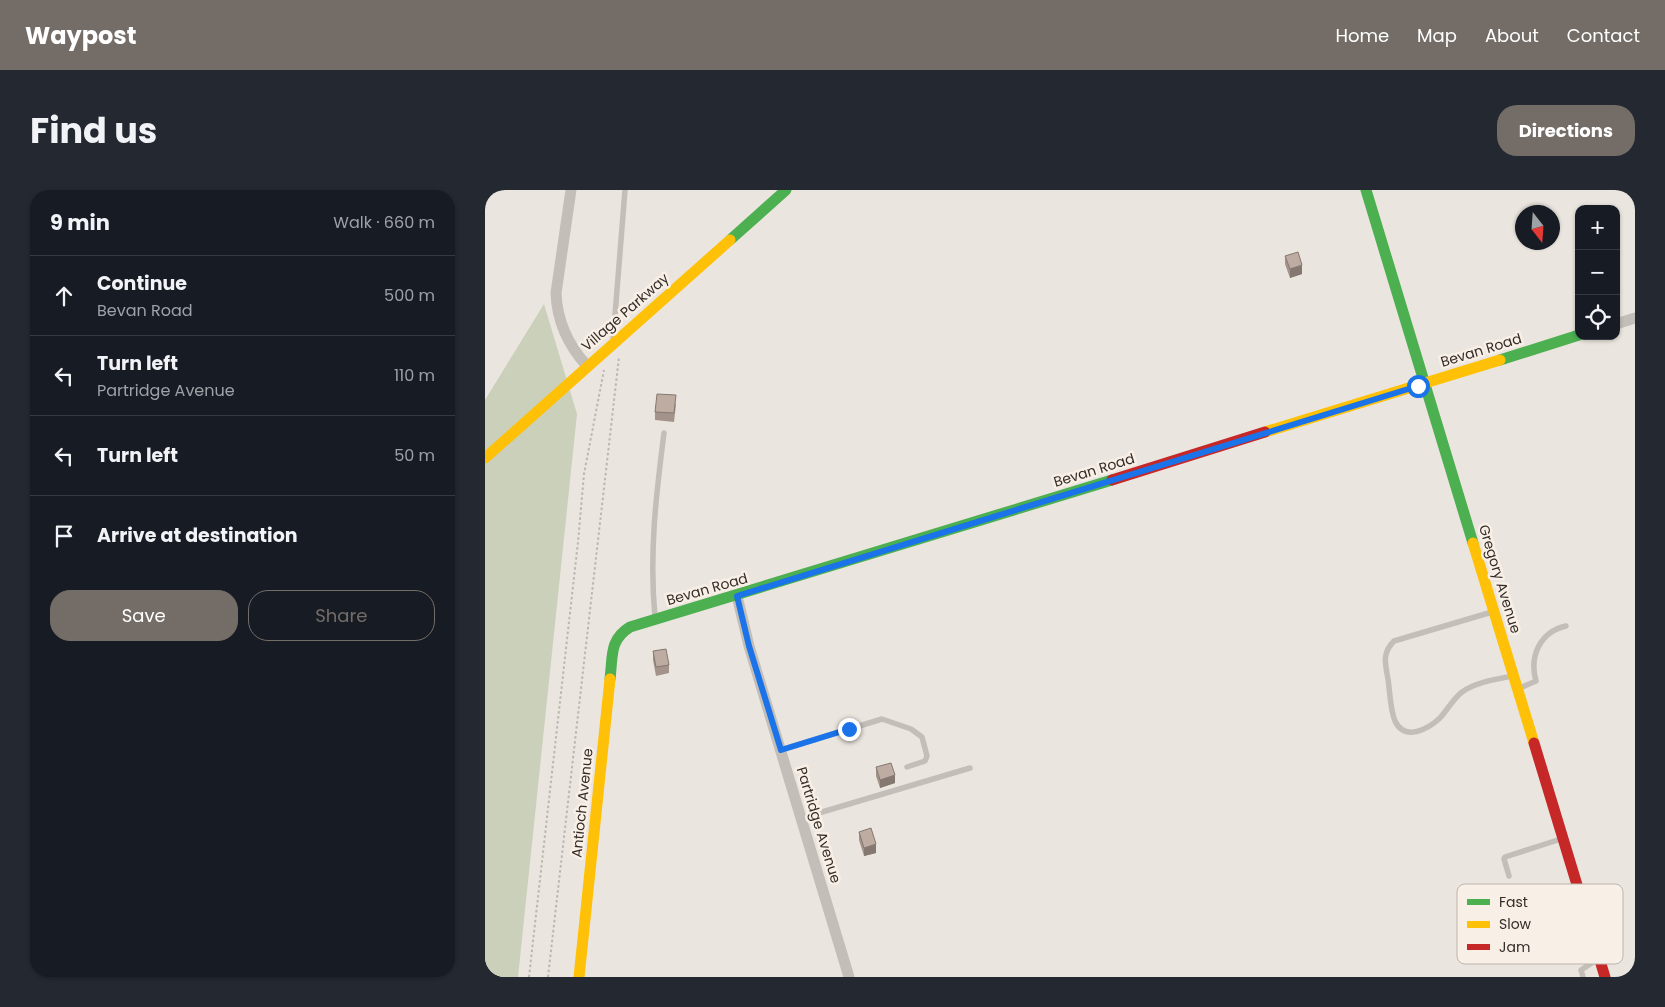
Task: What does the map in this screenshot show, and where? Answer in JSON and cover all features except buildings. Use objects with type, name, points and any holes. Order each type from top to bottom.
[{"type":"street","points":[[571,190],[556,293],[557,309],[566,336],[587,366]]},
{"type":"street","name":"Village Parkway","points":[[485,458],[786,190]]},
{"type":"street","name":"Gregory Avenue","points":[[1366,190],[1577,884]]},
{"type":"street","points":[[1620,323],[1635,318]]},
{"type":"street","name":"Bevan Road","points":[[619,634],[630,627],[655,619],[737,596],[1575,337]]},
{"type":"street","name":"Partridge Avenue","points":[[737,596],[749,646],[849,977]]},
{"type":"street","name":"Antioch Avenue","points":[[579,977],[614,645],[619,634]]},
{"type":"street","name":"Gregory Avenue","points":[[1602,964],[1605,977]]},
{"type":"lane","points":[[613,344],[625,190]]},
{"type":"lane","points":[[655,619],[652,557],[654,507],[664,433]]},
{"type":"lane","points":[[1494,611],[1394,641],[1387,648],[1384,654],[1385,667],[1395,722],[1402,729],[1413,733],[1425,730],[1439,718],[1461,692],[1478,684],[1513,676]]},
{"type":"lane","points":[[1518,689],[1536,681],[1535,657],[1540,642],[1554,628],[1566,626]]},
{"type":"lane","points":[[781,750],[882,719],[911,729],[922,737],[927,756],[925,761],[907,767]]},
{"type":"lane","points":[[802,818],[970,768]]},
{"type":"lane","points":[[1509,876],[1505,857],[1563,838]]},
{"type":"lane","points":[[1583,977],[1581,970],[1590,964]]},
{"type":"path","points":[[548,977],[619,356]]},
{"type":"path","points":[[529,977],[578,542],[583,474],[605,364]]},
{"type":"green space","points":[[544,304],[577,414],[518,977],[485,977],[485,400]]},
{"type":"traffic: fast","points":[[730,240],[786,190]]},
{"type":"traffic: fast","points":[[1366,190],[1473,543]]},
{"type":"traffic: fast","points":[[1500,360],[1575,336]]},
{"type":"traffic: fast","points":[[610,679],[615,643],[618,637],[630,627],[1112,480]]},
{"type":"traffic: slow","points":[[485,458],[730,240]]},
{"type":"traffic: slow","points":[[1265,432],[1500,360]]},
{"type":"traffic: slow","points":[[1473,543],[1534,743]]},
{"type":"traffic: slow","points":[[579,977],[610,679]]},
{"type":"traffic: jam","points":[[1112,480],[1265,432]]},
{"type":"traffic: jam","points":[[1534,743],[1577,884]]},
{"type":"traffic: jam","points":[[1601,964],[1605,977]]},
{"type":"route","points":[[849,729],[781,750],[749,646],[737,596],[1418,386]]}]
